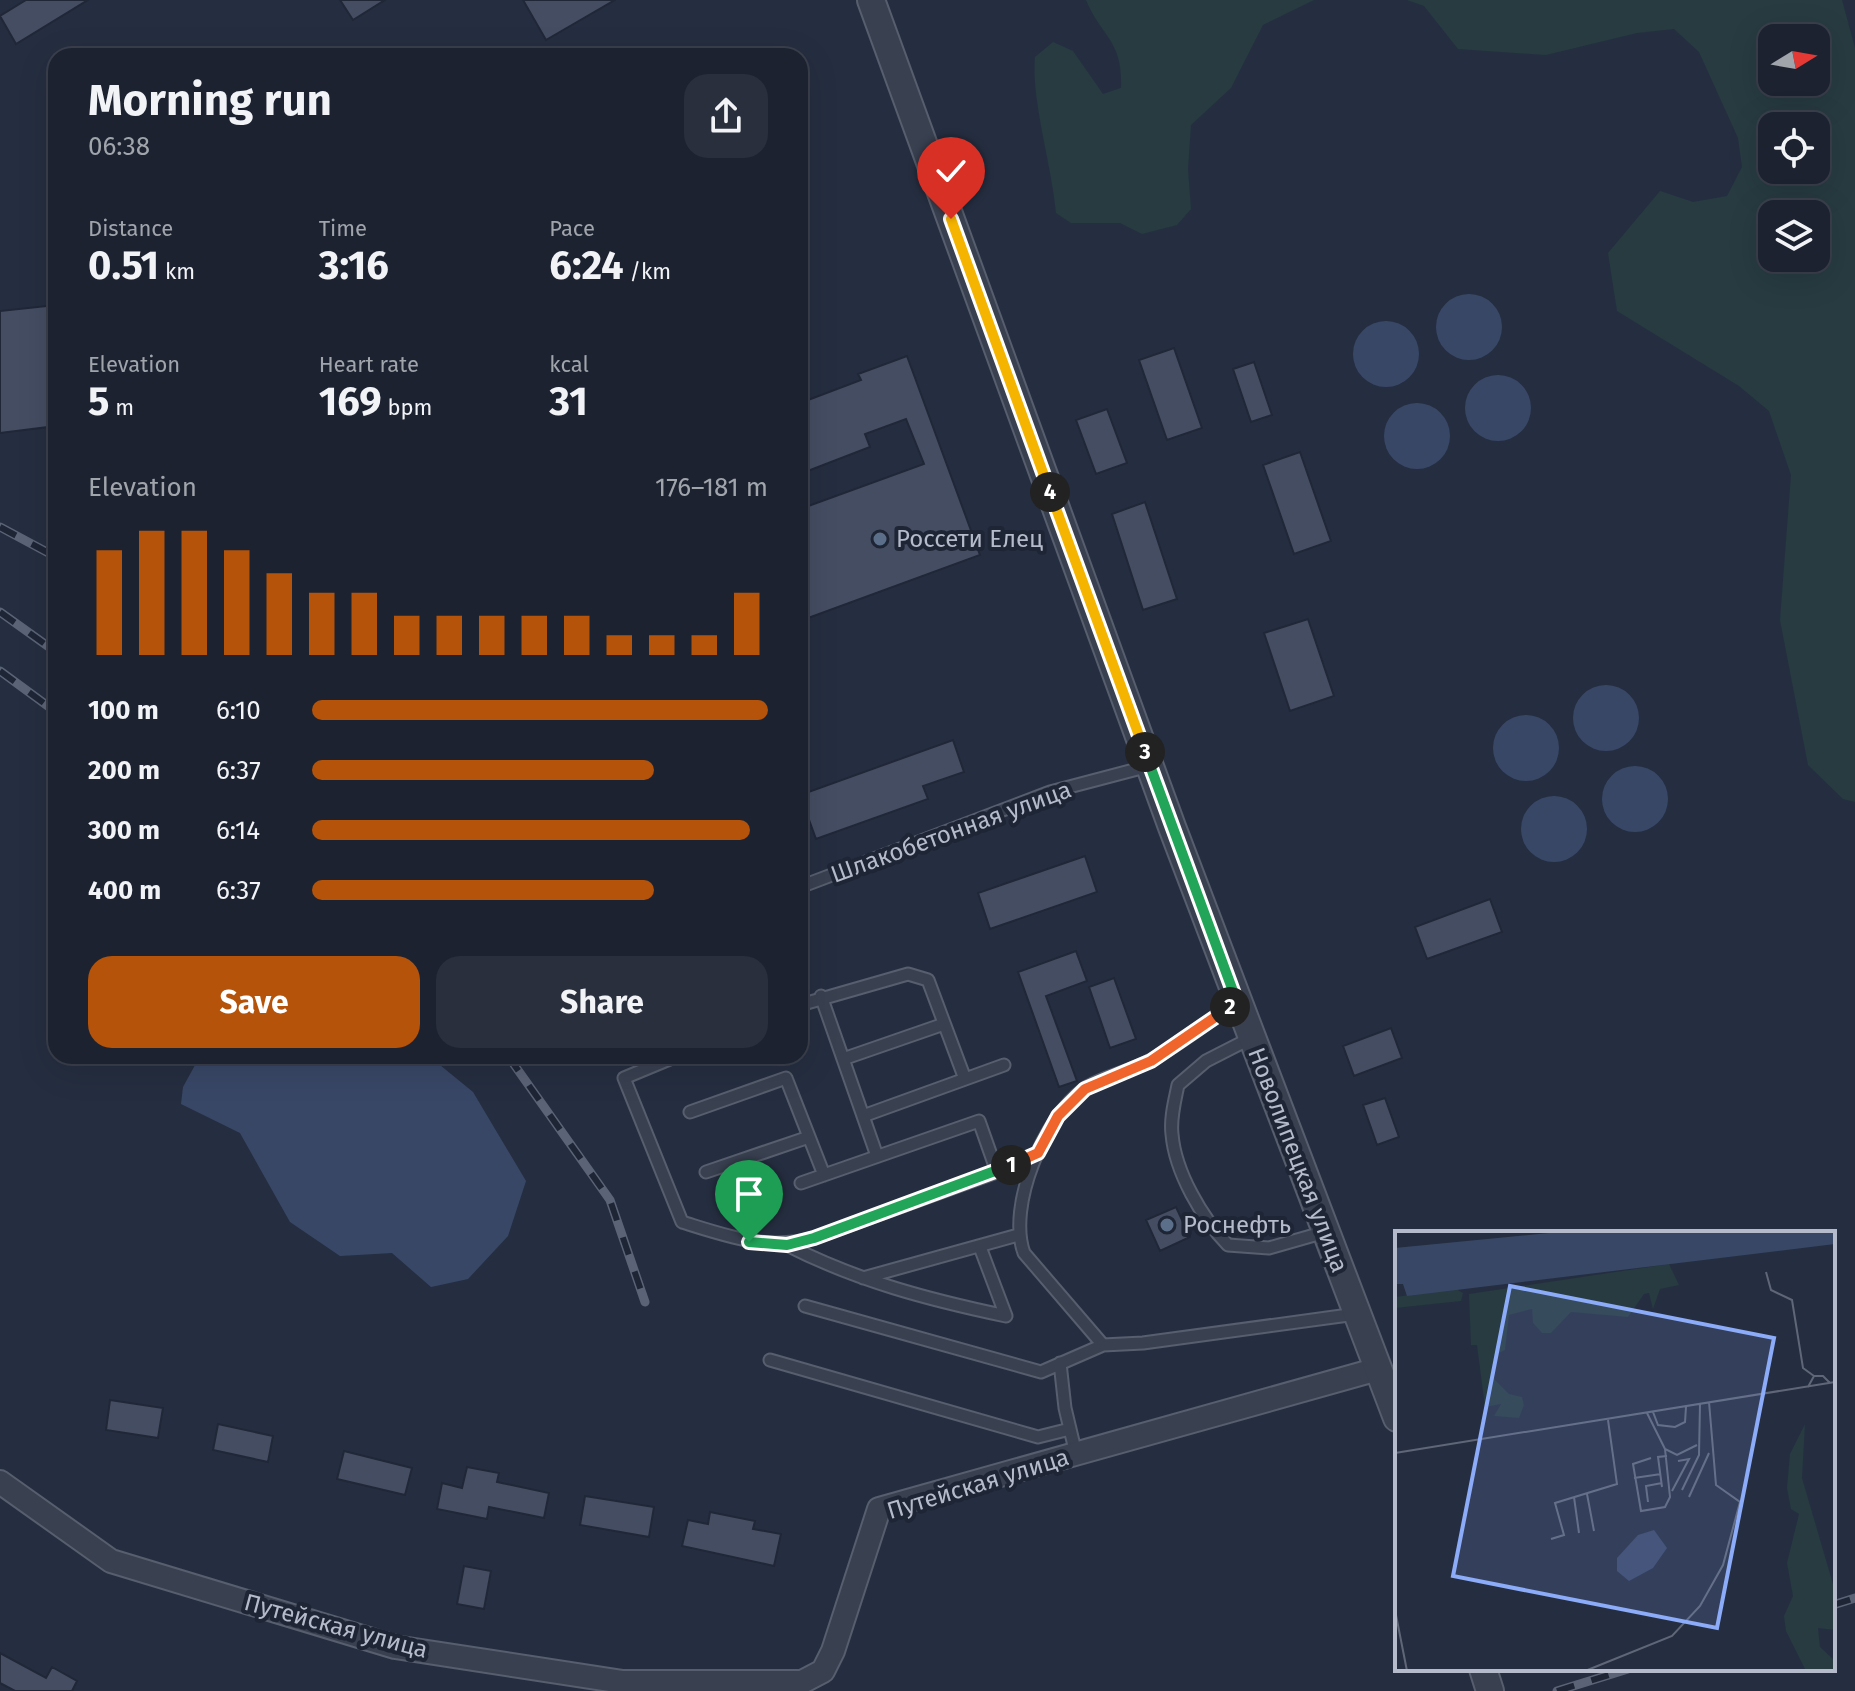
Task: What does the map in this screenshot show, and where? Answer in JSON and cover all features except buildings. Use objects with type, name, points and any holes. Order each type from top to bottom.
[{"type":"street","name":"Новолипецкая улица","points":[[871,0],[1237,1002],[1395,1413]]},
{"type":"street","name":"Путейская улица","points":[[0,1482],[111,1561],[395,1647],[623,1682],[802,1682],[823,1671],[833,1651],[879,1509],[1378,1369]]},
{"type":"street","points":[[1484,1671],[1490,1691]]},
{"type":"lane","name":"Шлакобетонная улица","points":[[808,884],[1050,792],[1150,766]]},
{"type":"lane","points":[[808,1002],[908,974],[928,980],[965,1079]]},
{"type":"lane","points":[[821,996],[877,1156]]},
{"type":"lane","points":[[1103,1345],[1024,1253],[1018,1235],[1023,1197],[1038,1153],[1058,1116],[1085,1089],[1151,1061],[1237,1002]]},
{"type":"lane","points":[[843,1059],[944,1024]]},
{"type":"lane","points":[[1251,1038],[1206,1061],[1178,1085],[1171,1135],[1189,1189],[1208,1224],[1228,1245],[1269,1248],[1325,1232]]},
{"type":"lane","points":[[658,1064],[624,1078],[682,1222],[749,1242],[787,1245],[862,1278],[930,1300],[1006,1316],[980,1247]]},
{"type":"lane","points":[[863,1116],[1004,1065]]},
{"type":"lane","points":[[690,1112],[786,1078],[824,1175]]},
{"type":"lane","points":[[801,1183],[979,1121],[997,1172]]},
{"type":"lane","points":[[706,1172],[809,1137]]},
{"type":"lane","points":[[787,1245],[997,1172],[1038,1153]]},
{"type":"lane","points":[[862,1278],[1018,1235]]},
{"type":"lane","points":[[805,1306],[1041,1372],[1103,1345],[1143,1343],[1357,1314]]},
{"type":"lane","points":[[770,1360],[1038,1437],[1070,1429]]},
{"type":"lane","points":[[1060,1363],[1076,1454]]},
{"type":"shaded area","points":[[1086,0],[1314,0],[1263,25],[1231,88],[1191,125],[1188,169],[1191,209],[1177,225],[1142,234],[1120,223],[1071,223],[1056,213],[1036,93],[1035,57],[1053,42],[1073,51],[1103,94],[1121,88],[1119,59]]},
{"type":"shaded area","points":[[1407,0],[1842,0],[1855,48],[1855,802],[1843,799],[1808,765],[1780,620],[1791,475],[1769,411],[1739,386],[1617,311],[1608,253],[1660,191],[1693,202],[1727,196],[1742,167],[1738,138],[1699,52],[1674,29],[1637,33],[1546,55],[1458,49],[1424,6]]},
{"type":"water","points":[[1469,294],[1482,297],[1492,304],[1499,314],[1502,327],[1499,340],[1492,350],[1482,357],[1469,360],[1456,357],[1446,350],[1439,340],[1436,327],[1439,314],[1446,304],[1456,297]]},
{"type":"water","points":[[1386,321],[1399,324],[1409,331],[1416,341],[1419,354],[1416,367],[1409,377],[1399,384],[1386,387],[1373,384],[1363,377],[1356,367],[1353,354],[1356,341],[1363,331],[1373,324]]},
{"type":"water","points":[[1498,375],[1511,378],[1521,385],[1528,395],[1531,408],[1528,421],[1521,431],[1511,438],[1498,441],[1485,438],[1475,431],[1468,421],[1465,408],[1468,395],[1475,385],[1485,378]]},
{"type":"water","points":[[1417,403],[1430,406],[1440,413],[1447,423],[1450,436],[1447,449],[1440,459],[1430,466],[1417,469],[1404,466],[1394,459],[1387,449],[1384,436],[1387,423],[1394,413],[1404,406]]},
{"type":"water","points":[[1606,685],[1619,688],[1629,695],[1636,705],[1639,718],[1636,731],[1629,741],[1619,748],[1606,751],[1593,748],[1583,741],[1576,731],[1573,718],[1576,705],[1583,695],[1593,688]]},
{"type":"water","points":[[1526,715],[1539,718],[1549,725],[1556,735],[1559,748],[1556,761],[1549,771],[1539,778],[1526,781],[1513,778],[1503,771],[1496,761],[1493,748],[1496,735],[1503,725],[1513,718]]},
{"type":"water","points":[[1635,766],[1648,769],[1658,776],[1665,786],[1668,799],[1665,812],[1658,822],[1648,829],[1635,832],[1622,829],[1612,822],[1605,812],[1602,799],[1605,786],[1612,776],[1622,769]]},
{"type":"water","points":[[1554,796],[1567,799],[1577,806],[1584,816],[1587,829],[1584,842],[1577,852],[1567,859],[1554,862],[1541,859],[1531,852],[1524,842],[1521,829],[1524,816],[1531,806],[1541,799]]},
{"type":"water","points":[[196,1064],[439,1064],[473,1092],[526,1181],[508,1236],[468,1279],[431,1287],[392,1253],[340,1256],[290,1222],[240,1133],[181,1104],[183,1087]]},
{"type":"railway","points":[[0,527],[48,553]]},
{"type":"railway","points":[[0,612],[48,646]]},
{"type":"railway","points":[[0,671],[48,706]]},
{"type":"railway","points":[[514,1064],[610,1200],[645,1302]]},
{"type":"railway","points":[[1835,1604],[1855,1598]]},
{"type":"railway","points":[[1557,1691],[1622,1671]]},
{"type":"place","name":"Россети Елец","points":[[880,539]]},
{"type":"place","name":"Роснефть","points":[[1167,1225]]},
{"type":"route","points":[[749,1242],[787,1245],[814,1238],[997,1172],[1038,1153],[1058,1116],[1085,1089],[1151,1061],[1237,1002],[951,219]]}]
